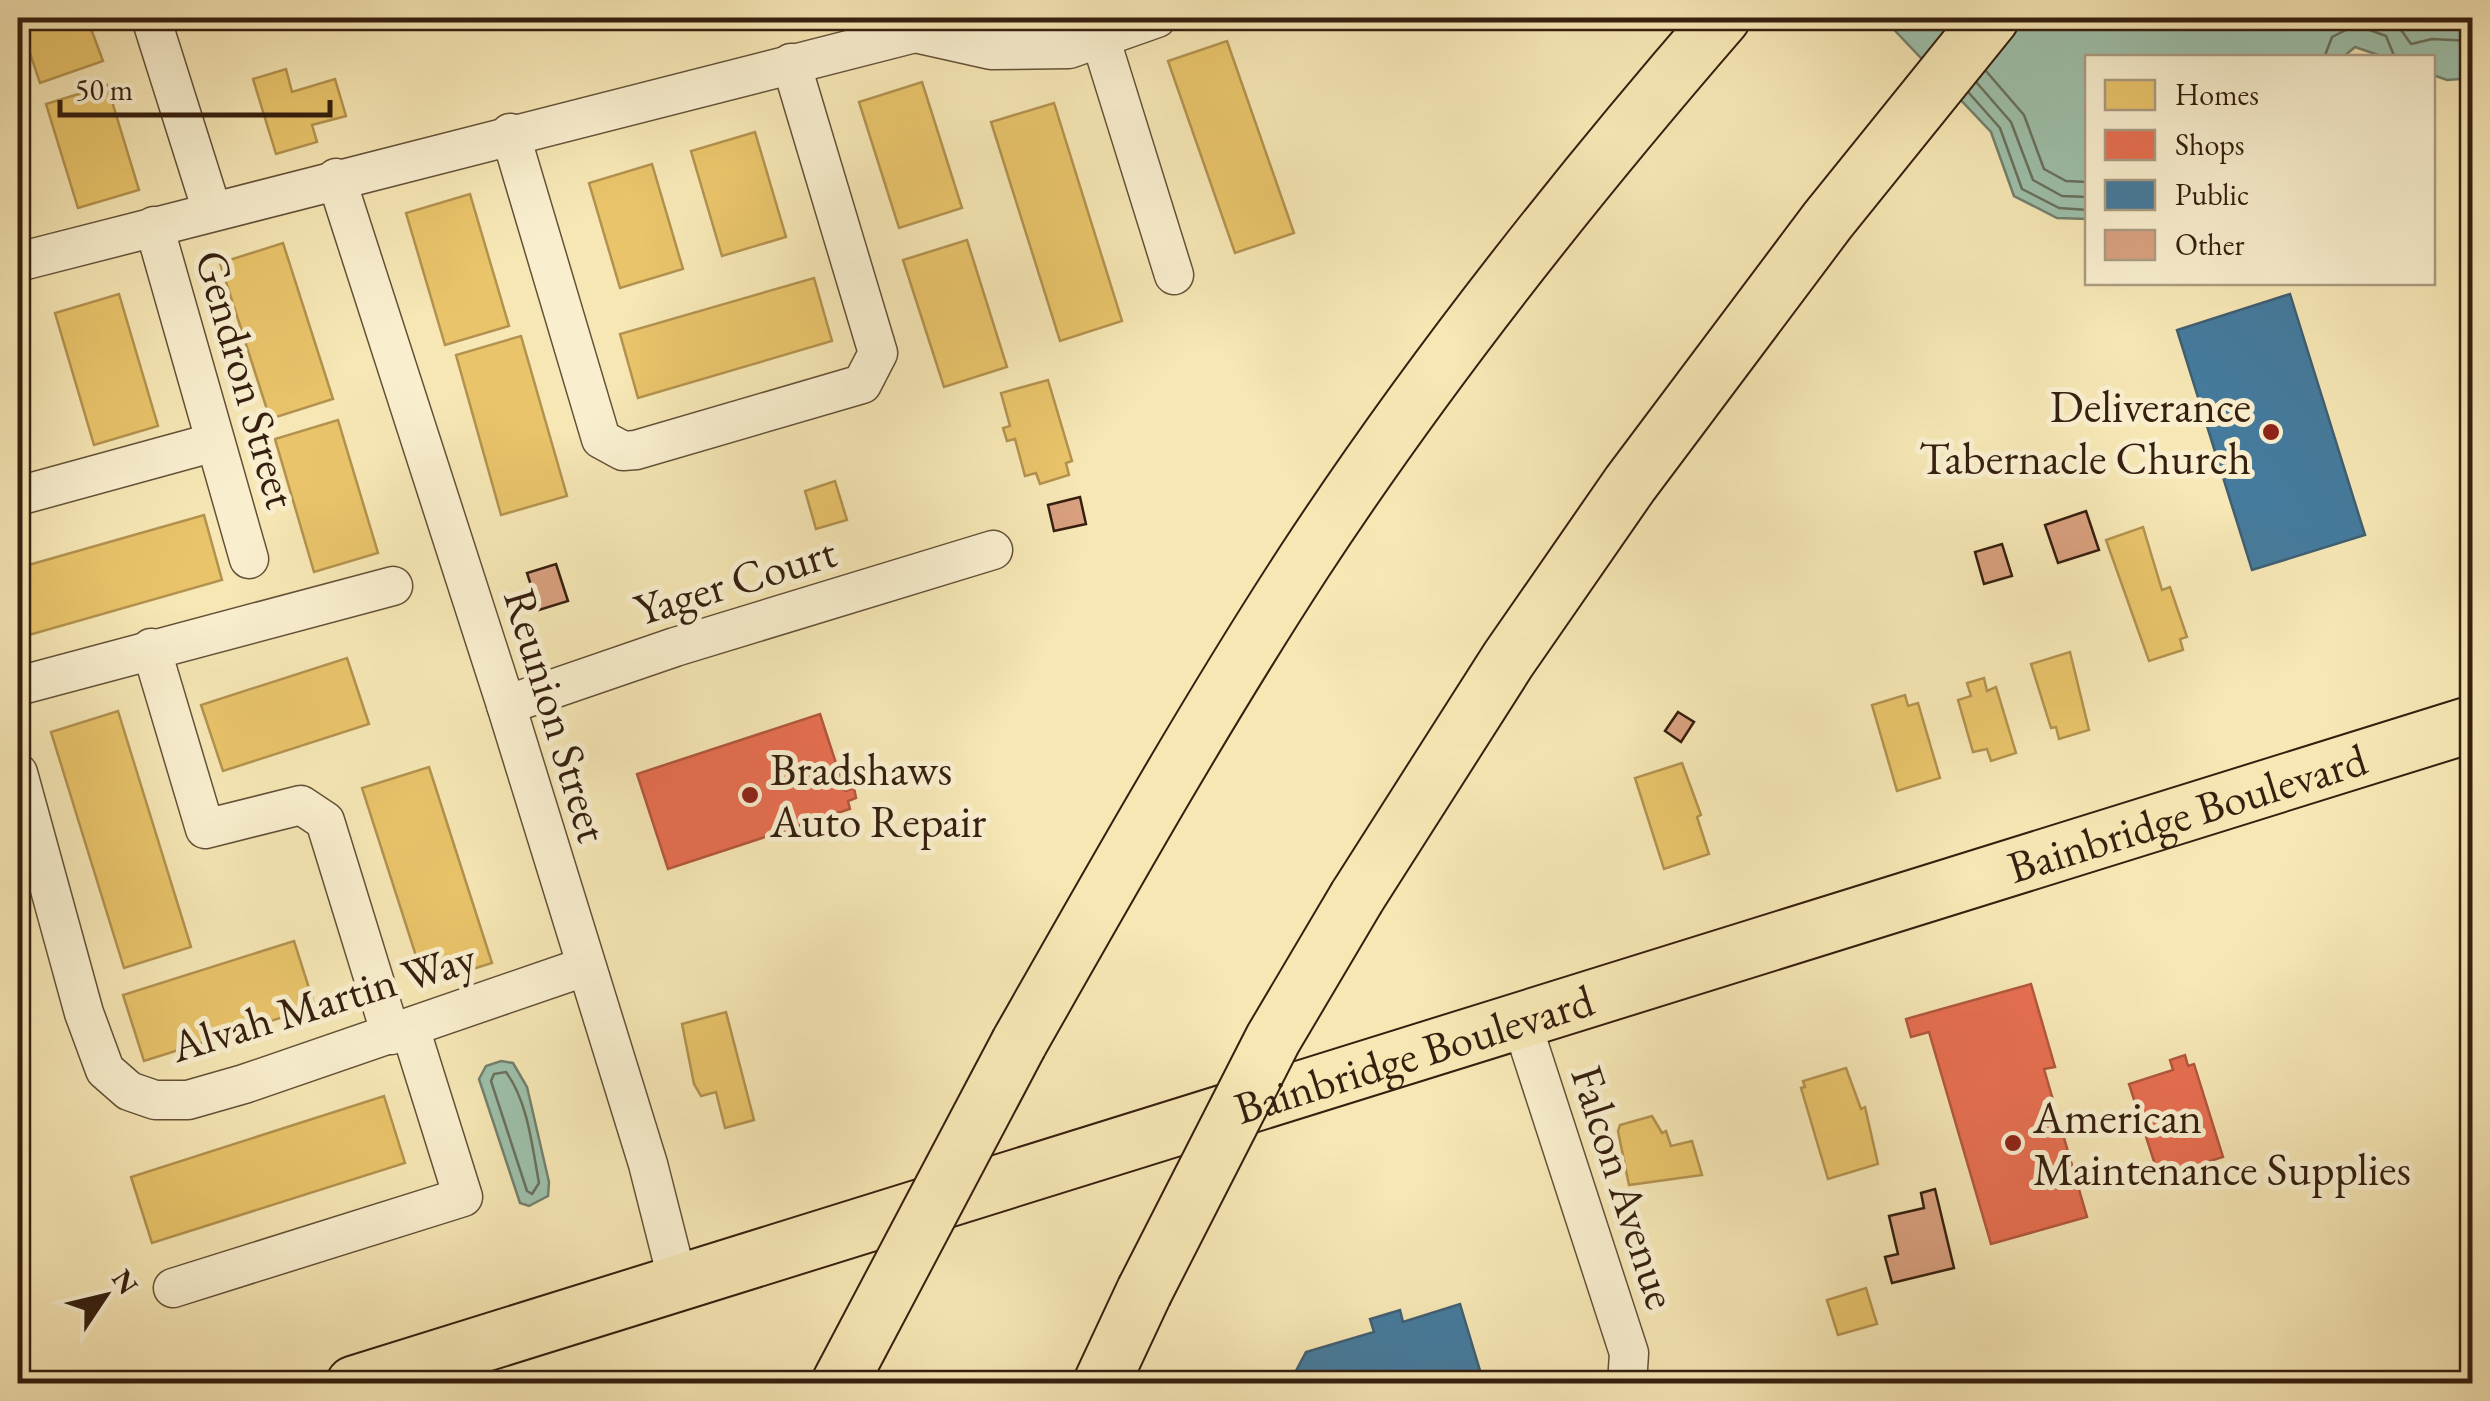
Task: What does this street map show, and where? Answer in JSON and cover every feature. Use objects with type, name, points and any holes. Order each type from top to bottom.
[{"type":"main road","points":[[839,1384],[1019,1043],[1190,746],[1305,560],[1522,261],[1722,18]]},
{"type":"main road","points":[[1101,1384],[1273,1039],[1356,898],[1508,660],[1630,484],[1886,146],[1990,18]]},
{"type":"main road","name":"Bainbridge Boulevard","points":[[354,1384],[2472,724]]},
{"type":"street","points":[[151,18],[212,211]]},
{"type":"street","points":[[18,262],[916,33],[990,50],[1069,49],[1097,28],[1157,18]]},
{"type":"street","points":[[1097,28],[1174,276]]},
{"type":"street","points":[[510,134],[601,439],[623,451],[636,450],[862,384],[878,353],[791,63]]},
{"type":"street","name":"Reunion Street","points":[[336,178],[506,705],[648,1164],[678,1282]]},
{"type":"street","name":"Gendron Street","points":[[154,226],[249,558]]},
{"type":"street","points":[[18,496],[216,442]]},
{"type":"street","name":"Yager Court","points":[[506,705],[674,646],[992,550]]},
{"type":"street","points":[[18,686],[393,586]]},
{"type":"street","points":[[150,648],[205,830],[301,805],[325,821],[463,1197],[173,1288]]},
{"type":"street","name":"Alvah Martin Way","points":[[18,773],[84,1013],[105,1070],[129,1090],[154,1100],[188,1100],[400,1032],[584,967]]},
{"type":"street","name":"Falcon Avenue","points":[[1520,1020],[1629,1353],[1627,1384]]},
{"type":"water","points":[[1883,18],[2472,18],[2472,78],[2447,80],[2435,76],[2435,55],[2378,55],[2355,47],[2346,55],[2085,55],[2085,219],[2057,218],[2014,196],[1991,132]]},
{"type":"water","points":[[501,1061],[513,1063],[527,1087],[549,1182],[548,1196],[529,1206],[520,1203],[479,1079],[486,1066]]},
{"type":"building: Homes","points":[[18,18],[87,18],[103,61],[40,83]]},
{"type":"building: Homes","points":[[1227,41],[1294,233],[1235,253],[1168,61]]},
{"type":"building: Homes","points":[[286,69],[292,92],[335,79],[346,116],[312,125],[317,142],[276,154],[253,79]]},
{"type":"building: Homes","points":[[922,82],[962,208],[899,228],[859,102]]},
{"type":"building: Homes","points":[[107,85],[139,190],[78,208],[46,104]]},
{"type":"building: Homes","points":[[1054,103],[1122,321],[1060,341],[991,122]]},
{"type":"building: Homes","points":[[755,132],[786,237],[722,256],[691,151]]},
{"type":"building: Homes","points":[[652,164],[683,269],[620,288],[589,183]]},
{"type":"building: Homes","points":[[470,194],[509,326],[445,345],[406,213]]},
{"type":"building: Homes","points":[[967,240],[1007,367],[944,387],[903,260]]},
{"type":"building: Homes","points":[[283,243],[333,399],[270,419],[220,263]]},
{"type":"building: Homes","points":[[814,278],[832,341],[638,398],[620,334]]},
{"type":"building: Homes","points":[[119,294],[158,426],[94,445],[55,313]]},
{"type":"building: Homes","points":[[521,336],[567,496],[501,515],[456,355]]},
{"type":"building: Homes","points":[[1048,380],[1072,461],[1066,463],[1069,475],[1040,484],[1036,473],[1025,476],[1015,439],[1007,441],[1003,428],[1010,426],[1001,393]]},
{"type":"building: Homes","points":[[338,420],[378,553],[314,572],[275,439]]},
{"type":"building: Homes","points":[[835,481],[847,520],[816,529],[805,491]]},
{"type":"building: Homes","points":[[204,515],[222,580],[29,635],[18,597],[18,568]]},
{"type":"building: Homes","points":[[2143,527],[2162,590],[2170,587],[2187,637],[2180,639],[2183,650],[2149,661],[2106,540]]},
{"type":"building: Homes","points":[[2070,652],[2089,730],[2059,739],[2056,727],[2051,728],[2031,664]]},
{"type":"building: Homes","points":[[347,658],[369,724],[223,771],[201,705]]},
{"type":"building: Homes","points":[[1984,678],[1987,691],[1996,687],[2016,753],[1991,761],[1987,749],[1973,752],[1958,700],[1971,696],[1967,683]]},
{"type":"building: Homes","points":[[1905,695],[1908,706],[1918,703],[1940,778],[1897,791],[1872,705]]},
{"type":"building: Homes","points":[[118,711],[191,947],[124,968],[51,732]]},
{"type":"building: Homes","points":[[1682,763],[1701,815],[1697,817],[1709,854],[1664,869],[1635,778]]},
{"type":"building: Homes","points":[[429,767],[492,963],[425,984],[362,788]]},
{"type":"building: Homes","points":[[294,941],[315,1007],[144,1061],[123,995]]},
{"type":"building: Homes","points":[[726,1012],[754,1120],[725,1128],[716,1092],[701,1096],[694,1084],[682,1024]]},
{"type":"building: Homes","points":[[1846,1068],[1861,1109],[1865,1107],[1878,1164],[1828,1179],[1801,1088],[1805,1087],[1803,1081]]},
{"type":"building: Homes","points":[[384,1096],[405,1163],[152,1243],[131,1177]]},
{"type":"building: Homes","points":[[1652,1116],[1662,1133],[1666,1131],[1671,1146],[1692,1141],[1702,1175],[1629,1185],[1620,1125]]},
{"type":"building: Homes","points":[[1866,1288],[1877,1324],[1838,1335],[1827,1300]]},
{"type":"building: Shops","name":"Bradshaws Auto Repair","points":[[820,714],[845,791],[854,788],[856,798],[848,801],[850,809],[668,869],[637,774]]},
{"type":"building: Shops","name":"American Maintenance Supplies","points":[[2031,984],[2055,1067],[2044,1069],[2087,1217],[1991,1244],[1929,1032],[1911,1037],[1906,1019]]},
{"type":"building: Shops","points":[[2185,1055],[2188,1066],[2194,1064],[2223,1157],[2159,1177],[2129,1084],[2173,1070],[2170,1060]]},
{"type":"building: Public","name":"Deliverance Tabernacle Church","points":[[2290,294],[2365,535],[2252,570],[2177,330]]},
{"type":"building: Public","points":[[1460,1304],[1481,1374],[1451,1384],[1289,1384],[1306,1352],[1374,1332],[1370,1319],[1400,1310],[1403,1322]]},
{"type":"building: Other","points":[[1080,497],[1086,524],[1054,531],[1048,505]]},
{"type":"building: Other","points":[[2086,511],[2099,550],[2058,563],[2045,525]]},
{"type":"building: Other","points":[[2002,544],[2012,576],[1984,584],[1975,552]]},
{"type":"building: Other","points":[[556,564],[568,601],[539,610],[527,573]]},
{"type":"building: Other","points":[[1678,712],[1694,722],[1681,742],[1665,731]]},
{"type":"building: Other","points":[[1935,1189],[1954,1268],[1892,1283],[1885,1257],[1898,1254],[1889,1216],[1924,1208],[1921,1193]]},
{"type":"place","name":"Deliverance Tabernacle Church","points":[[2271,432]]},
{"type":"place","name":"Bradshaws Auto Repair","points":[[750,795]]},
{"type":"place","name":"American Maintenance Supplies","points":[[2013,1143]]}]
